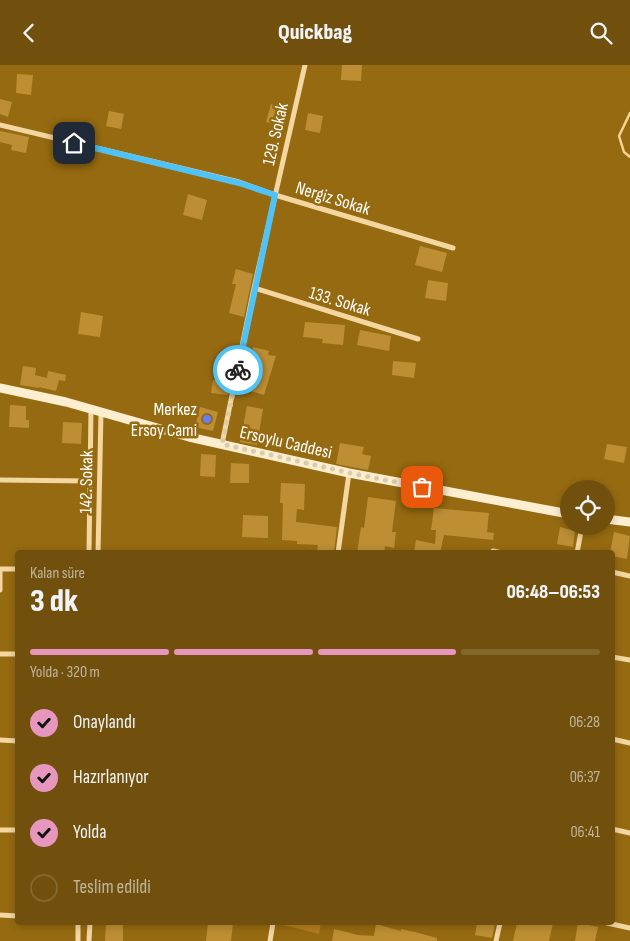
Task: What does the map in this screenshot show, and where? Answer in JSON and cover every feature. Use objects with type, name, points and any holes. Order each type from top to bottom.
[{"type":"street","name":"129. Sokak","points":[[222,444],[254,289],[305,65]]},
{"type":"street","name":"Nergiz Sokak","points":[[0,125],[239,183],[454,248]]},
{"type":"street","name":"133. Sokak","points":[[254,289],[418,339]]},
{"type":"street","name":"Ersoylu Caddesi","points":[[2,387],[66,401],[101,413],[189,437],[350,473],[560,512]]},
{"type":"street","points":[[89,550],[91,409]]},
{"type":"street","name":"142. Sokak","points":[[98,550],[101,413]]},
{"type":"street","points":[[338,550],[350,473]]},
{"type":"street","points":[[0,479],[90,481]]},
{"type":"street","points":[[615,520],[630,521]]},
{"type":"street","points":[[578,550],[580,535]]},
{"type":"street","points":[[0,590],[0,569],[15,569]]},
{"type":"street","points":[[615,573],[630,576]]},
{"type":"street","points":[[0,654],[15,655]]},
{"type":"street","points":[[615,658],[630,660]]},
{"type":"street","points":[[0,740],[15,741]]},
{"type":"street","points":[[615,740],[630,743]]},
{"type":"street","points":[[0,830],[15,830]]},
{"type":"street","points":[[615,830],[630,833]]},
{"type":"street","points":[[0,915],[15,915]]},
{"type":"street","points":[[615,924],[630,927]]},
{"type":"street","points":[[78,925],[78,941]]},
{"type":"street","points":[[89,941],[90,925]]},
{"type":"street","points":[[270,941],[273,925]]},
{"type":"street","points":[[496,941],[500,925]]},
{"type":"shaded area","points":[[284,925],[321,925],[319,934]]},
{"type":"building","points":[[342,65],[362,65],[361,81],[341,80]]},
{"type":"building","points":[[17,74],[33,75],[31,95],[16,93]]},
{"type":"building","points":[[0,99],[12,102],[8,117],[0,114]]},
{"type":"building","points":[[271,104],[289,109],[284,127],[266,122]]},
{"type":"building","points":[[109,111],[124,114],[121,129],[106,126]]},
{"type":"building","points":[[308,113],[323,116],[320,133],[305,130]]},
{"type":"building","points":[[0,131],[29,137],[26,153],[11,150],[12,145],[0,142]]},
{"type":"building","points":[[57,146],[82,151],[80,160],[67,158],[67,161],[54,158]]},
{"type":"building","points":[[188,194],[207,200],[202,220],[183,215]]},
{"type":"building","points":[[420,246],[447,253],[442,272],[415,265]]},
{"type":"building","points":[[236,269],[253,274],[244,317],[229,313],[236,284],[232,284]]},
{"type":"building","points":[[428,280],[448,283],[446,301],[425,298]]},
{"type":"building","points":[[81,312],[103,316],[100,337],[78,334]]},
{"type":"building","points":[[305,322],[345,325],[343,345],[322,343],[323,339],[303,337]]},
{"type":"building","points":[[360,330],[391,336],[389,351],[357,345]]},
{"type":"building","points":[[253,347],[269,351],[268,355],[276,356],[264,395],[247,390],[256,363],[249,362]]},
{"type":"building","points":[[393,361],[416,363],[414,378],[392,375]]},
{"type":"building","points":[[23,366],[36,368],[35,375],[47,378],[48,371],[66,375],[65,381],[59,380],[56,391],[20,385]]},
{"type":"building","points":[[213,380],[230,382],[228,395],[211,393]]},
{"type":"building","points":[[10,405],[26,406],[26,420],[29,420],[29,428],[9,427]]},
{"type":"building","points":[[247,406],[263,409],[257,445],[240,442]]},
{"type":"building","name":"Merkez Ersoy Cami","points":[[200,407],[218,412],[213,431],[195,427]]},
{"type":"building","points":[[63,422],[82,423],[81,444],[62,443]]},
{"type":"building","points":[[340,443],[364,447],[362,454],[371,456],[368,470],[336,464]]},
{"type":"building","points":[[607,444],[627,447],[624,463],[604,459]]},
{"type":"building","points":[[201,454],[216,455],[215,477],[200,476]]},
{"type":"building","points":[[231,463],[249,464],[249,483],[230,483]]},
{"type":"building","points":[[281,483],[305,484],[304,510],[297,509],[296,522],[337,527],[334,550],[317,550],[318,545],[297,544],[297,541],[282,540],[283,503],[280,503]]},
{"type":"building","points":[[368,497],[396,501],[392,532],[396,532],[394,548],[385,546],[384,550],[357,550],[361,527],[364,528]]},
{"type":"building","points":[[434,508],[489,513],[487,532],[494,533],[493,540],[444,535],[441,550],[414,550],[416,540],[435,544],[436,530],[431,530]]},
{"type":"building","points":[[243,515],[268,516],[268,538],[242,537]]},
{"type":"building","points":[[560,527],[560,535],[574,535],[573,547],[557,544]]},
{"type":"building","points":[[615,532],[630,536],[627,559],[615,557],[615,550],[611,550]]},
{"type":"building","points":[[106,925],[123,925],[123,941],[105,941]]},
{"type":"building","points":[[208,925],[233,925],[231,941],[206,941]]},
{"type":"building","points":[[376,925],[380,925],[437,938],[437,941],[332,941],[334,929],[358,935],[374,936]]},
{"type":"building","points":[[477,925],[495,925],[492,938],[475,935]]},
{"type":"building","points":[[517,925],[553,925],[549,941],[513,941]]},
{"type":"building","points":[[578,925],[598,927],[595,941],[575,941]]},
{"type":"waterway","points":[[630,113],[619,136],[624,152],[630,157]]},
{"type":"way so far","points":[[238,370],[222,444],[422,487]]},
{"type":"place","name":"Merkez Ersoy Cami","points":[[207,419]]},
{"type":"route","points":[[74,143],[239,183],[275,195],[238,370]]}]
